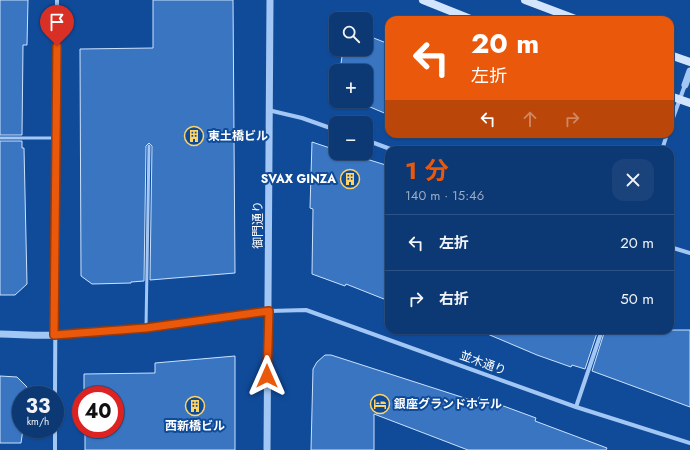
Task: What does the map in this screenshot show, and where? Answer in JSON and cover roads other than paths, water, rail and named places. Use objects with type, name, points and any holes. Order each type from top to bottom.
[{"type":"main road","points":[[423,0],[463,16]]},
{"type":"main road","points":[[525,0],[567,16]]},
{"type":"main road","points":[[674,56],[690,62]]},
{"type":"main road","points":[[674,97],[690,103]]},
{"type":"street","points":[[55,386],[57,0]]},
{"type":"street","name":"御門通り","points":[[267,450],[269,311],[268,110],[270,0]]},
{"type":"street","points":[[674,115],[690,71]]},
{"type":"street","points":[[268,110],[302,118],[329,128]]},
{"type":"street","points":[[373,143],[385,147]]},
{"type":"street","points":[[674,248],[690,254]]},
{"type":"street","name":"並木通り","points":[[269,311],[306,310],[576,407],[690,443]]},
{"type":"street","points":[[0,334],[54,335],[146,328],[269,311]]},
{"type":"street","points":[[576,407],[601,334]]},
{"type":"street","points":[[55,438],[55,450]]},
{"type":"lane","points":[[0,138],[56,138]]},
{"type":"lane","points":[[146,328],[149,146]]},
{"type":"place","name":"東土橋ビル","points":[[194,136]]},
{"type":"place","name":"SVAX GINZA","points":[[350,179]]},
{"type":"place","name":"銀座グランドホテル","points":[[380,404]]},
{"type":"place","name":"西新橋ビル","points":[[195,406]]}]
